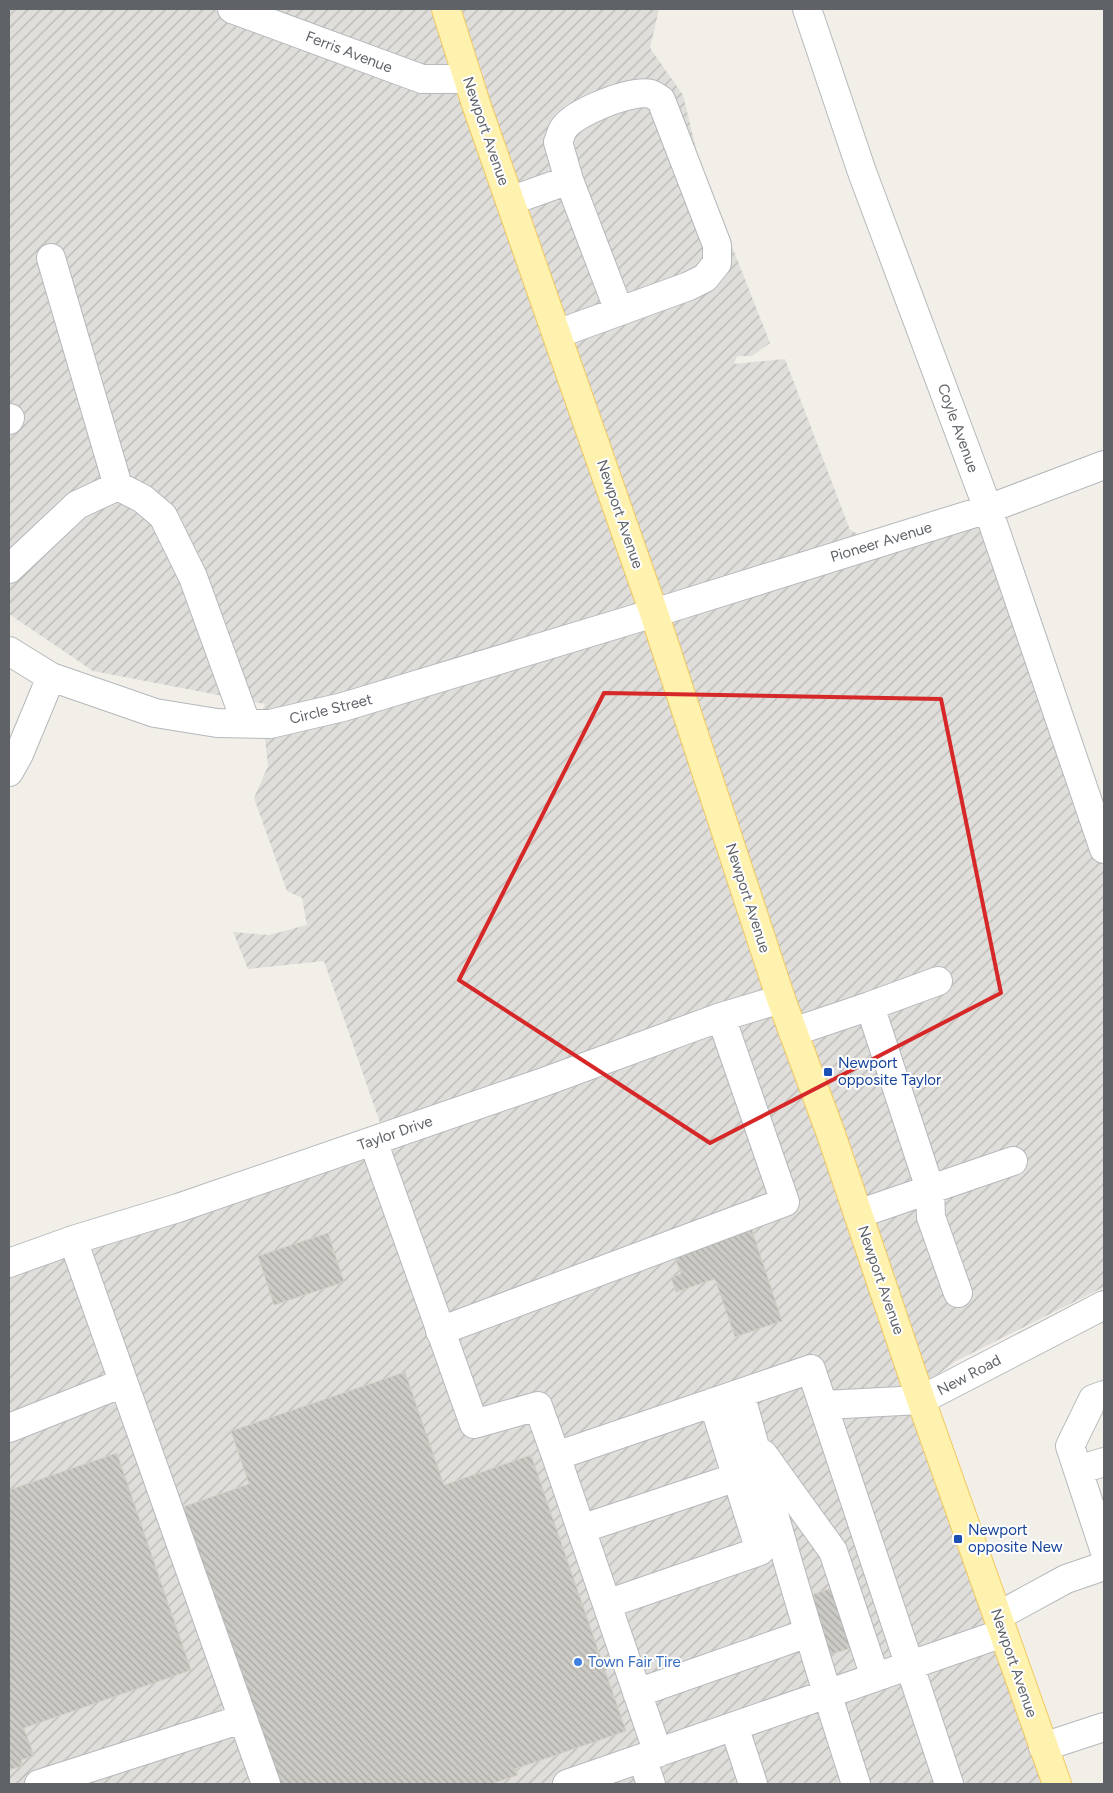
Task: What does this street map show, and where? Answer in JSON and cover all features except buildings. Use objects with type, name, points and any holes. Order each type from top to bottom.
[{"type":"main road","name":"Newport Avenue","points":[[446,9],[510,201],[654,613],[781,999],[831,1134],[921,1400],[1056,1784]]},
{"type":"street","name":"Ferris Avenue","points":[[232,9],[422,79],[468,79]]},
{"type":"street","name":"Coyle Avenue","points":[[807,9],[862,172],[988,509],[1104,849]]},
{"type":"street","points":[[557,334],[689,286],[704,278],[717,263],[716,245],[661,100],[651,94],[637,94],[608,101],[583,112],[565,127],[558,142],[569,180],[618,311]]},
{"type":"street","points":[[510,201],[569,180]]},
{"type":"street","points":[[51,258],[118,486],[143,499],[163,516],[193,577],[246,724]]},
{"type":"street","name":"Pioneer Avenue","points":[[654,613],[988,509],[1104,465]]},
{"type":"street","points":[[9,569],[77,505],[118,486]]},
{"type":"street","name":"Circle Street","points":[[9,651],[51,677],[156,712],[217,723],[270,724],[343,707],[654,613]]},
{"type":"street","points":[[9,772],[19,754],[51,677]]},
{"type":"street","points":[[793,1032],[938,981]]},
{"type":"street","name":"Taylor Drive","points":[[9,1263],[72,1240],[178,1208],[541,1083],[721,1017],[781,999]]},
{"type":"street","points":[[870,1006],[930,1189],[931,1217],[958,1293]]},
{"type":"street","points":[[440,1331],[785,1202],[721,1017]]},
{"type":"street","points":[[373,1141],[474,1424],[538,1406],[637,1693],[650,1755],[651,1784]]},
{"type":"street","points":[[858,1214],[1013,1161]]},
{"type":"street","points":[[72,1240],[266,1784]]},
{"type":"street","name":"New Road","points":[[824,1405],[921,1400],[1104,1305]]},
{"type":"street","points":[[556,1456],[812,1369],[949,1784]]},
{"type":"street","points":[[9,1428],[123,1383]]},
{"type":"street","points":[[740,1393],[826,1694],[856,1784]]},
{"type":"street","points":[[1104,1395],[1093,1399],[1070,1446],[1078,1470],[1098,1510],[1104,1549]]},
{"type":"street","points":[[607,1604],[760,1551],[713,1402]]},
{"type":"street","points":[[752,1439],[833,1551],[875,1677]]},
{"type":"street","points":[[1078,1470],[1104,1462]]},
{"type":"street","points":[[580,1529],[737,1477]]},
{"type":"street","points":[[566,1784],[909,1666],[1001,1624],[1066,1579],[1104,1566]]},
{"type":"street","points":[[637,1693],[808,1633]]},
{"type":"street","points":[[40,1784],[242,1719]]},
{"type":"street","points":[[734,1726],[753,1784]]},
{"type":"street","points":[[1043,1747],[1104,1727]]},
{"type":"highlighted area","points":[[604,693],[941,699],[1001,993],[710,1143],[459,980]]},
{"type":"shaded area","points":[[9,9],[659,9],[650,48],[683,95],[700,165],[770,343],[752,356],[737,356],[734,364],[785,359],[850,530],[858,534],[972,500],[978,508],[1104,869],[1104,1287],[956,1361],[922,1386],[1055,1784],[9,1784],[9,1255],[380,1123],[324,961],[248,969],[233,932],[269,935],[307,925],[302,898],[287,891],[254,798],[268,766],[262,711],[265,704],[93,671],[9,614]]},
{"type":"place","name":"Newport opposite Taylor","points":[[828,1072]]},
{"type":"place","name":"Newport opposite New","points":[[958,1539]]},
{"type":"place","name":"Town Fair Tire","points":[[578,1662]]}]
